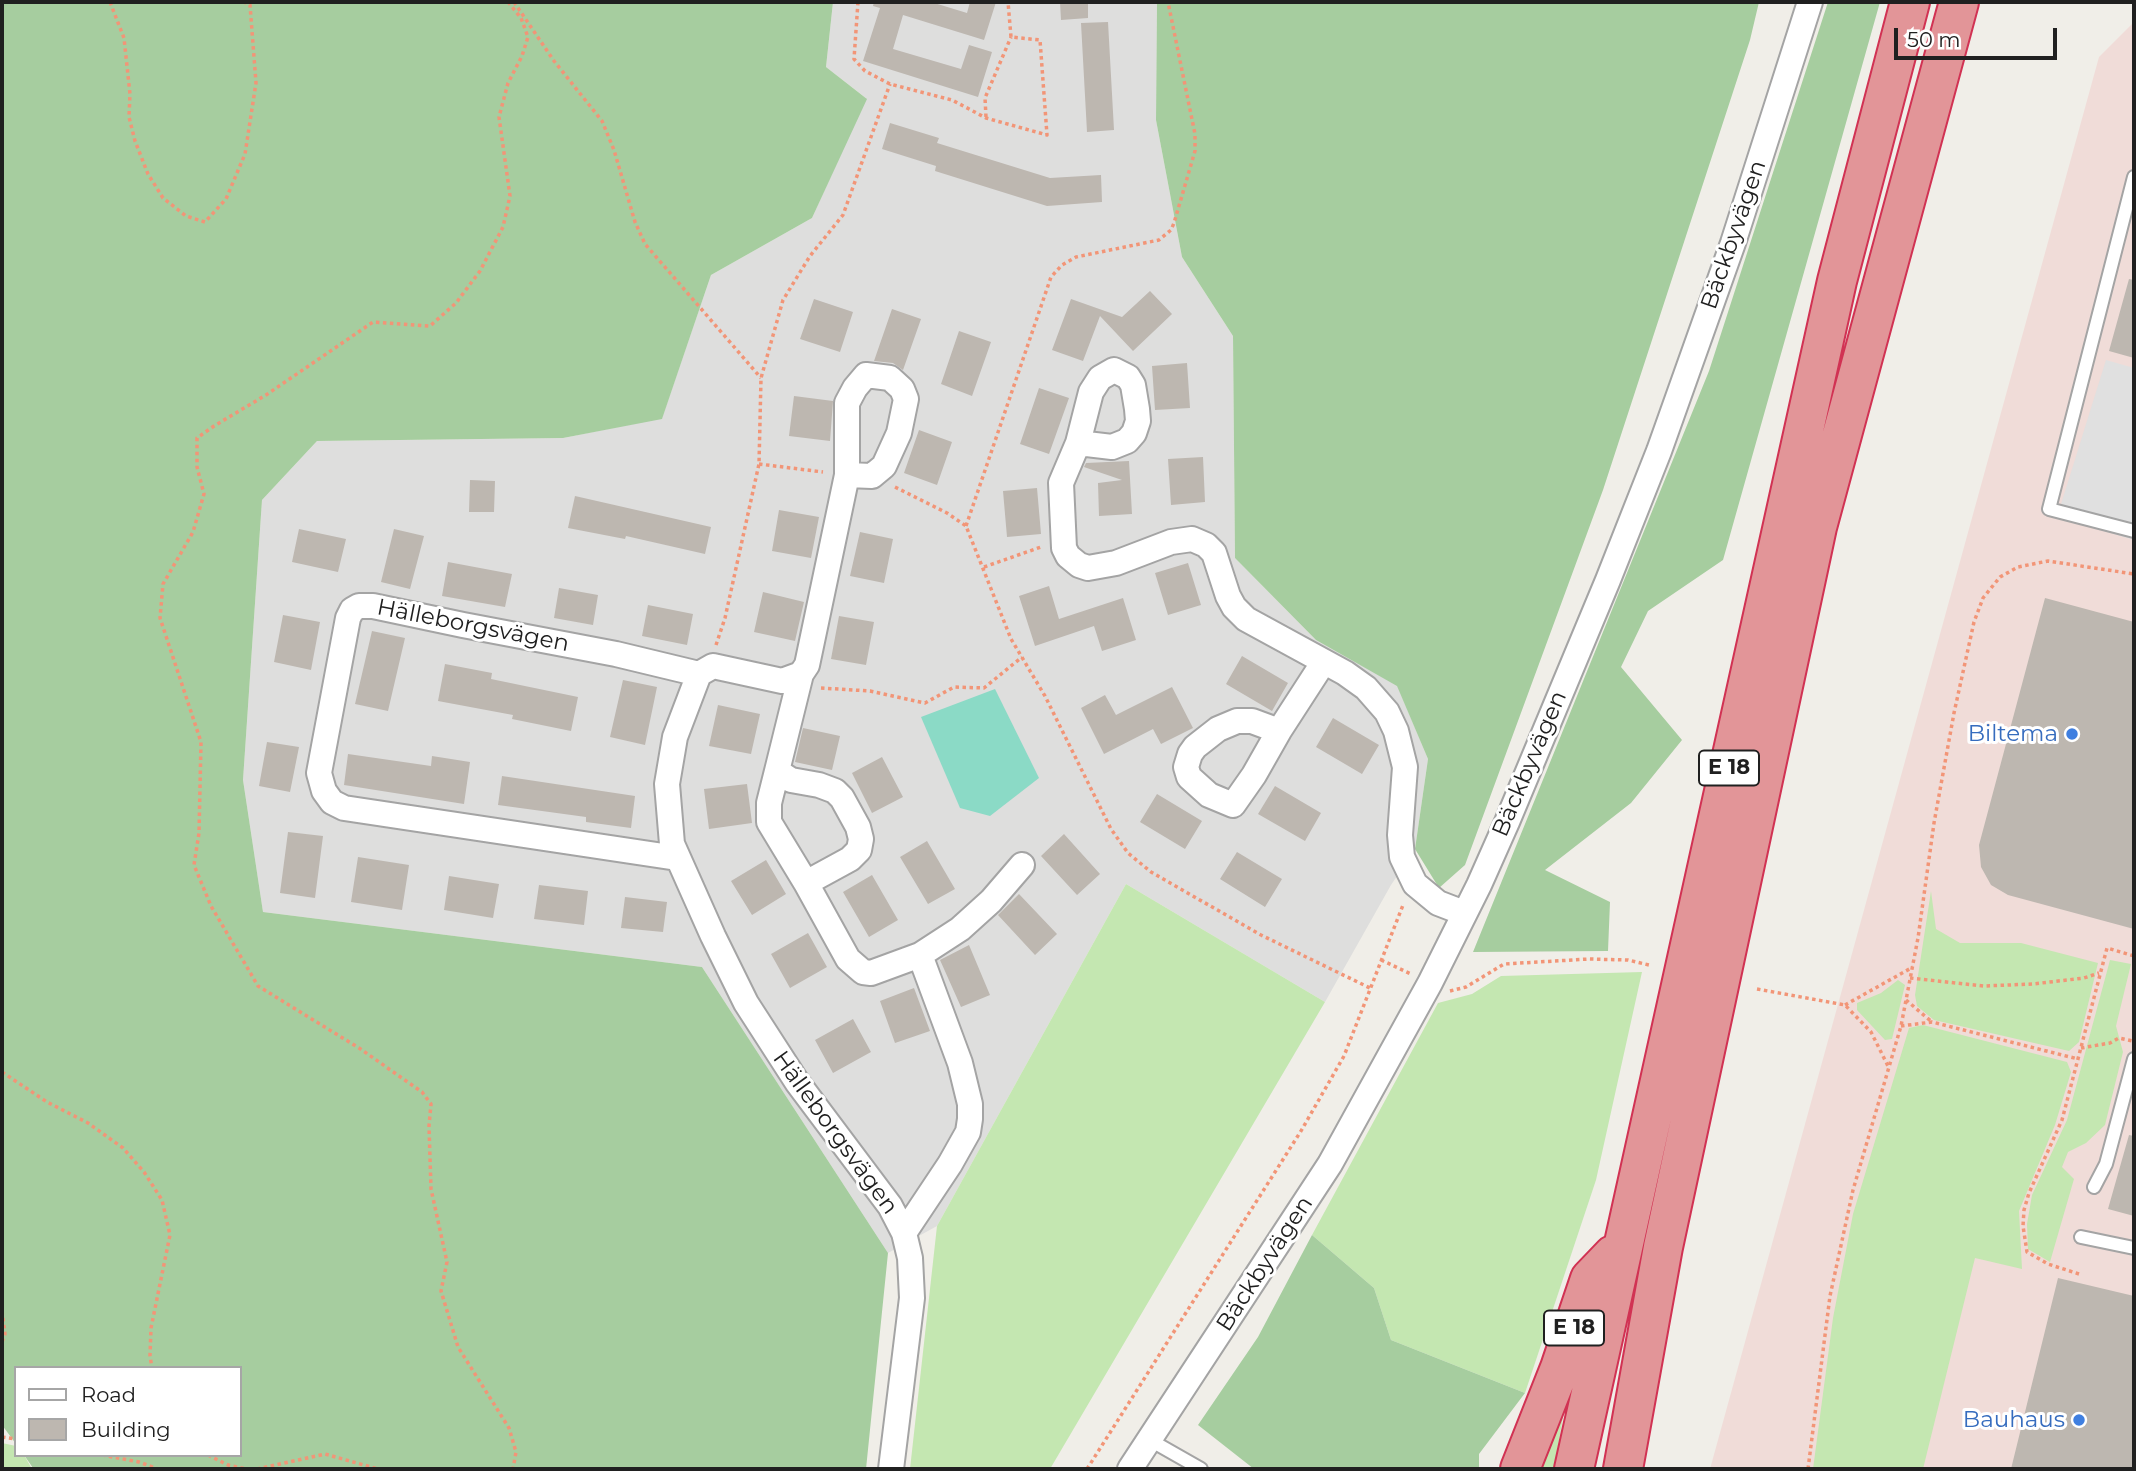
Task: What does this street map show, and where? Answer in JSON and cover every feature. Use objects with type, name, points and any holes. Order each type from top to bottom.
[{"type":"highway","name":"E 18","points":[[1574,1469],[1834,295],[1910,2]]},
{"type":"highway","name":"E 18","points":[[1623,1469],[1663,1247],[1816,527],[1959,2]]},
{"type":"highway","name":"E 18","points":[[1520,1469],[1560,1368],[1590,1279],[1623,1243]]},
{"type":"highway","name":"E 18","points":[[1634,1408],[1639,1469]]},
{"type":"street","name":"Bäckbyvägen","points":[[1130,1469],[1330,1164],[1430,983],[1507,822],[1659,451],[1733,243],[1810,2]]},
{"type":"street","points":[[847,475],[872,477],[884,466],[899,433],[906,399],[902,389],[890,378],[866,375],[847,403],[847,475],[807,666],[801,674],[769,803],[769,822],[848,959],[863,971],[871,973],[920,954],[971,920],[1022,865]]},
{"type":"street","points":[[1078,443],[1061,483],[1063,539],[1068,556],[1088,568],[1116,563],[1171,542],[1192,539],[1206,545],[1214,553],[1228,596],[1246,619],[1345,673],[1366,688],[1387,712],[1396,731],[1405,767],[1402,857],[1415,884],[1438,902],[1464,913]]},
{"type":"street","name":"Hälleborgsvägen","points":[[677,858],[344,808],[332,802],[324,791],[319,773],[348,618],[352,610],[359,606],[373,606],[706,670],[675,737],[667,784],[672,844],[746,1003],[797,1082],[890,1206],[904,1233],[910,1258],[912,1298],[891,1469]]},
{"type":"street","points":[[1279,731],[1323,663]]},
{"type":"street","points":[[706,670],[782,681],[801,674]]},
{"type":"street","points":[[777,771],[791,780],[835,791],[852,816],[861,839],[859,850],[850,859],[806,883]]},
{"type":"street","points":[[904,1233],[950,1164],[968,1132],[970,1119],[970,1104],[960,1063],[920,954]]},
{"type":"lane","points":[[2134,177],[2049,509],[2134,531]]},
{"type":"lane","points":[[2095,1187],[2106,1164],[2134,1059]]},
{"type":"lane","points":[[2081,1237],[2134,1248]]},
{"type":"lane","points":[[1150,1440],[1201,1469]]},
{"type":"path","points":[[110,2],[124,38],[130,117],[135,141],[148,174],[163,198],[186,216],[205,222],[226,199],[245,154],[256,83],[250,5],[244,2]]},
{"type":"path","points":[[514,2],[554,61],[602,121],[614,150],[635,222],[645,244],[761,378]]},
{"type":"path","points":[[858,2],[854,59],[865,71],[890,84],[952,100],[986,118],[1048,135],[1040,40],[1011,37]]},
{"type":"path","points":[[986,118],[985,98],[1011,37],[1008,2]]},
{"type":"path","points":[[966,526],[1051,277],[1062,265],[1076,257],[1159,240],[1171,230],[1174,223],[1195,151],[1195,134],[1168,2]]},
{"type":"path","points":[[706,670],[725,618],[759,464],[761,378],[783,300],[810,256],[843,215],[890,84]]},
{"type":"path","points":[[759,464],[847,475]]},
{"type":"path","points":[[872,477],[916,496],[966,526],[1006,628],[1045,696],[1111,829],[1128,853],[1151,872],[1261,935],[1370,988]]},
{"type":"path","points":[[984,567],[1063,539]]},
{"type":"path","points":[[1808,1469],[1830,1296],[1853,1190],[1901,1026],[1913,967],[1934,823],[1974,622],[1983,598],[2000,577],[2018,567],[2048,561],[2134,573]]},
{"type":"path","points":[[801,674],[809,687],[870,691],[925,703],[954,687],[984,688],[1022,657]]},
{"type":"path","points":[[1087,1469],[1301,1131],[1344,1056],[1409,890],[1415,884]]},
{"type":"path","points":[[2079,1274],[2048,1264],[2027,1252],[2023,1226],[2024,1210],[2062,1120],[2107,948],[2134,956]]},
{"type":"path","points":[[1381,960],[1447,991],[1456,991],[1504,964],[1589,959],[1628,960],[1649,965]]},
{"type":"path","points":[[1845,1004],[1913,967]]},
{"type":"path","points":[[1910,978],[1984,986],[2033,984],[2084,978],[2101,973]]},
{"type":"path","points":[[1757,989],[1845,1004],[1871,1032],[1889,1068]]},
{"type":"path","points":[[1906,1000],[1932,1022]]},
{"type":"path","points":[[1901,1026],[1932,1022],[2078,1059]]},
{"type":"path","points":[[2081,1048],[2110,1043],[2119,1038],[2134,1042]]},
{"type":"path","points":[[2,1072],[47,1102],[88,1123],[123,1148],[144,1172],[162,1200],[170,1235],[151,1328],[152,1366]]},
{"type":"path","points":[[2,1311],[5,1334],[2,1342]]},
{"type":"path","points":[[257,1469],[326,1454],[378,1469]]},
{"type":"path","points":[[113,1457],[158,1469]]},
{"type":"path","points":[[212,1457],[228,1465],[246,1469]]},
{"type":"shaded area","points":[[833,2],[1157,2],[1156,120],[1182,257],[1233,336],[1235,558],[1316,640],[1397,685],[1428,759],[1415,849],[1391,885],[1325,1002],[1126,884],[937,1226],[888,1253],[702,967],[263,912],[243,780],[262,500],[317,441],[563,438],[662,418],[711,275],[812,218],[866,98],[826,67]]},
{"type":"shaded area","points":[[2134,22],[2134,1469],[1710,1469],[2099,57]]},
{"type":"shaded area","points":[[2106,360],[2134,368],[2134,540],[2057,517]]},
{"type":"green space","points":[[2,2],[833,2],[826,67],[867,99],[812,218],[711,275],[662,419],[563,438],[317,441],[262,500],[243,780],[263,912],[702,967],[888,1253],[866,1469],[38,1469],[33,1468],[25,1457],[242,1457],[242,1366],[14,1366],[14,1441],[2,1425]]},
{"type":"green space","points":[[1157,2],[1759,2],[1750,40],[1603,490],[1465,865],[1439,888],[1415,849],[1428,759],[1397,686],[1316,640],[1235,558],[1233,336],[1182,257],[1156,120]]},
{"type":"green space","points":[[1828,2],[1880,2],[1723,560],[1648,611],[1621,667],[1682,740],[1631,803],[1545,870],[1610,902],[1608,951],[1473,952],[1709,371]]},
{"type":"green space","points":[[995,689],[1039,778],[990,816],[960,808],[921,717]]},
{"type":"green space","points":[[1126,884],[1325,1002],[1050,1469],[910,1469],[937,1226]]},
{"type":"green space","points":[[1931,891],[1936,929],[1960,943],[2021,943],[2098,963],[2079,1042],[2069,1051],[1934,1020],[1917,1006],[1915,995]]},
{"type":"green space","points":[[2110,960],[2131,964],[2116,1026],[2123,1052],[2105,1125],[2086,1143],[2068,1152],[2062,1167],[2074,1179],[2050,1262],[2028,1249],[2027,1224],[2032,1195],[2067,1120]]},
{"type":"green space","points":[[1642,972],[1596,1180],[1525,1393],[1391,1340],[1374,1288],[1312,1235],[1438,1003],[1472,994],[1501,976]]},
{"type":"green space","points":[[1898,980],[1905,985],[1892,1039],[1885,1040],[1857,1010],[1857,1003],[1881,993]]},
{"type":"green space","points":[[1923,1025],[2067,1062],[2071,1072],[2055,1125],[2019,1211],[2022,1269],[1975,1258],[1923,1469],[1813,1469],[1833,1318],[1853,1214],[1909,1028]]},
{"type":"green space","points":[[1312,1235],[1374,1288],[1391,1340],[1525,1393],[1479,1454],[1479,1469],[1254,1469],[1198,1425],[1258,1337]]},
{"type":"green space","points":[[1567,1394],[1554,1469],[1534,1469]]},
{"type":"green space","points":[[2,1443],[14,1446],[14,1457],[25,1457],[32,1469],[2,1469]]},
{"type":"building","points":[[874,2],[931,2],[967,13],[970,2],[996,2],[984,40],[903,15],[893,49],[961,69],[969,45],[992,52],[978,97],[863,61],[880,8],[873,6]]},
{"type":"building","points":[[1060,2],[1088,2],[1088,18],[1061,20]]},
{"type":"building","points":[[1108,22],[1114,130],[1087,132],[1081,23]]},
{"type":"building","points":[[890,123],[939,138],[937,143],[1050,178],[1101,175],[1102,202],[1047,206],[935,171],[936,166],[882,149]]},
{"type":"building","points":[[2129,279],[2134,280],[2134,358],[2109,351]]},
{"type":"building","points":[[1150,291],[1172,314],[1133,351],[1100,316],[1083,361],[1052,350],[1071,299],[1122,317]]},
{"type":"building","points":[[814,299],[853,312],[840,352],[800,339]]},
{"type":"building","points":[[892,309],[921,319],[903,370],[893,363],[874,361]]},
{"type":"building","points":[[959,331],[991,342],[972,396],[941,384]]},
{"type":"building","points":[[1187,363],[1190,408],[1155,410],[1152,366]]},
{"type":"building","points":[[1039,388],[1069,398],[1049,454],[1020,444]]},
{"type":"building","points":[[794,396],[833,401],[830,441],[789,436]]},
{"type":"building","points":[[919,430],[952,442],[937,485],[904,473]]},
{"type":"building","points":[[1203,457],[1205,502],[1171,505],[1168,459]]},
{"type":"building","points":[[1129,461],[1132,514],[1099,516],[1098,483],[1122,480],[1084,467],[1086,463]]},
{"type":"building","points":[[470,480],[495,481],[494,512],[469,512]]},
{"type":"building","points":[[1037,488],[1041,534],[1007,537],[1003,491]]},
{"type":"building","points":[[575,496],[711,527],[705,554],[626,536],[625,539],[568,528]]},
{"type":"building","points":[[779,510],[819,517],[811,558],[772,551]]},
{"type":"building","points":[[299,529],[346,539],[338,572],[292,562]]},
{"type":"building","points":[[394,529],[424,536],[410,589],[381,582]]},
{"type":"building","points":[[860,532],[893,539],[884,583],[850,576]]},
{"type":"building","points":[[448,562],[512,574],[505,607],[442,596]]},
{"type":"building","points":[[1188,563],[1201,605],[1168,615],[1155,573]]},
{"type":"building","points":[[1049,586],[1059,619],[1123,598],[1136,640],[1102,651],[1094,626],[1035,646],[1019,596]]},
{"type":"building","points":[[559,588],[598,595],[593,625],[554,618]]},
{"type":"building","points":[[763,592],[804,602],[795,641],[754,632]]},
{"type":"building","name":"Biltema","points":[[2045,598],[2134,622],[2134,929],[2008,895],[1991,885],[1981,867],[1979,845]]},
{"type":"building","points":[[648,605],[693,614],[687,645],[642,636]]},
{"type":"building","points":[[283,615],[320,622],[311,670],[274,662]]},
{"type":"building","points":[[839,616],[874,622],[866,665],[831,659]]},
{"type":"building","points":[[372,631],[405,638],[388,711],[355,704]]},
{"type":"building","points":[[1242,656],[1288,683],[1272,711],[1226,684]]},
{"type":"building","points":[[445,664],[492,673],[491,679],[578,697],[571,731],[512,719],[513,715],[438,701]]},
{"type":"building","points":[[623,680],[657,687],[645,745],[610,737]]},
{"type":"building","points":[[1172,687],[1193,728],[1161,744],[1153,729],[1104,754],[1081,708],[1105,695],[1116,715]]},
{"type":"building","points":[[718,705],[760,714],[751,754],[709,746]]},
{"type":"building","points":[[1333,718],[1379,745],[1362,774],[1316,747]]},
{"type":"building","points":[[803,728],[840,736],[832,770],[795,762]]},
{"type":"building","points":[[267,742],[299,747],[290,792],[259,786]]},
{"type":"building","points":[[348,754],[431,766],[432,756],[470,762],[464,804],[344,785]]},
{"type":"building","points":[[882,757],[903,797],[872,813],[852,773]]},
{"type":"building","points":[[502,776],[635,796],[631,828],[586,822],[586,817],[498,805]]},
{"type":"building","points":[[747,784],[752,823],[709,829],[704,789]]},
{"type":"building","points":[[1275,786],[1321,813],[1305,841],[1258,814]]},
{"type":"building","points":[[1157,794],[1202,821],[1185,849],[1140,822]]},
{"type":"building","points":[[288,832],[323,836],[315,898],[280,893]]},
{"type":"building","points":[[1064,834],[1100,874],[1077,895],[1041,856]]},
{"type":"building","points":[[927,841],[955,889],[928,904],[900,857]]},
{"type":"building","points":[[1237,852],[1282,879],[1265,907],[1220,879]]},
{"type":"building","points":[[358,857],[409,865],[402,910],[351,902]]},
{"type":"building","points":[[766,860],[786,894],[752,915],[731,881]]},
{"type":"building","points":[[872,875],[898,920],[869,937],[843,892]]},
{"type":"building","points":[[449,876],[499,884],[493,918],[444,910]]},
{"type":"building","points":[[539,885],[588,891],[584,925],[534,919]]},
{"type":"building","points":[[1019,894],[1057,934],[1035,955],[998,915]]},
{"type":"building","points":[[625,897],[667,902],[663,932],[621,928]]},
{"type":"building","points":[[808,933],[827,967],[790,988],[771,954]]},
{"type":"building","points":[[969,945],[990,995],[961,1007],[940,960]]},
{"type":"building","points":[[914,988],[930,1031],[895,1043],[880,1001]]},
{"type":"building","points":[[853,1019],[871,1052],[833,1073],[815,1040]]},
{"type":"building","points":[[2129,1135],[2134,1136],[2134,1216],[2108,1209]]},
{"type":"building","name":"Bauhaus","points":[[2058,1278],[2134,1296],[2134,1469],[2011,1469]]},
{"type":"place","name":"Biltema","points":[[2072,734]]},
{"type":"place","name":"Bauhaus","points":[[2079,1420]]}]
